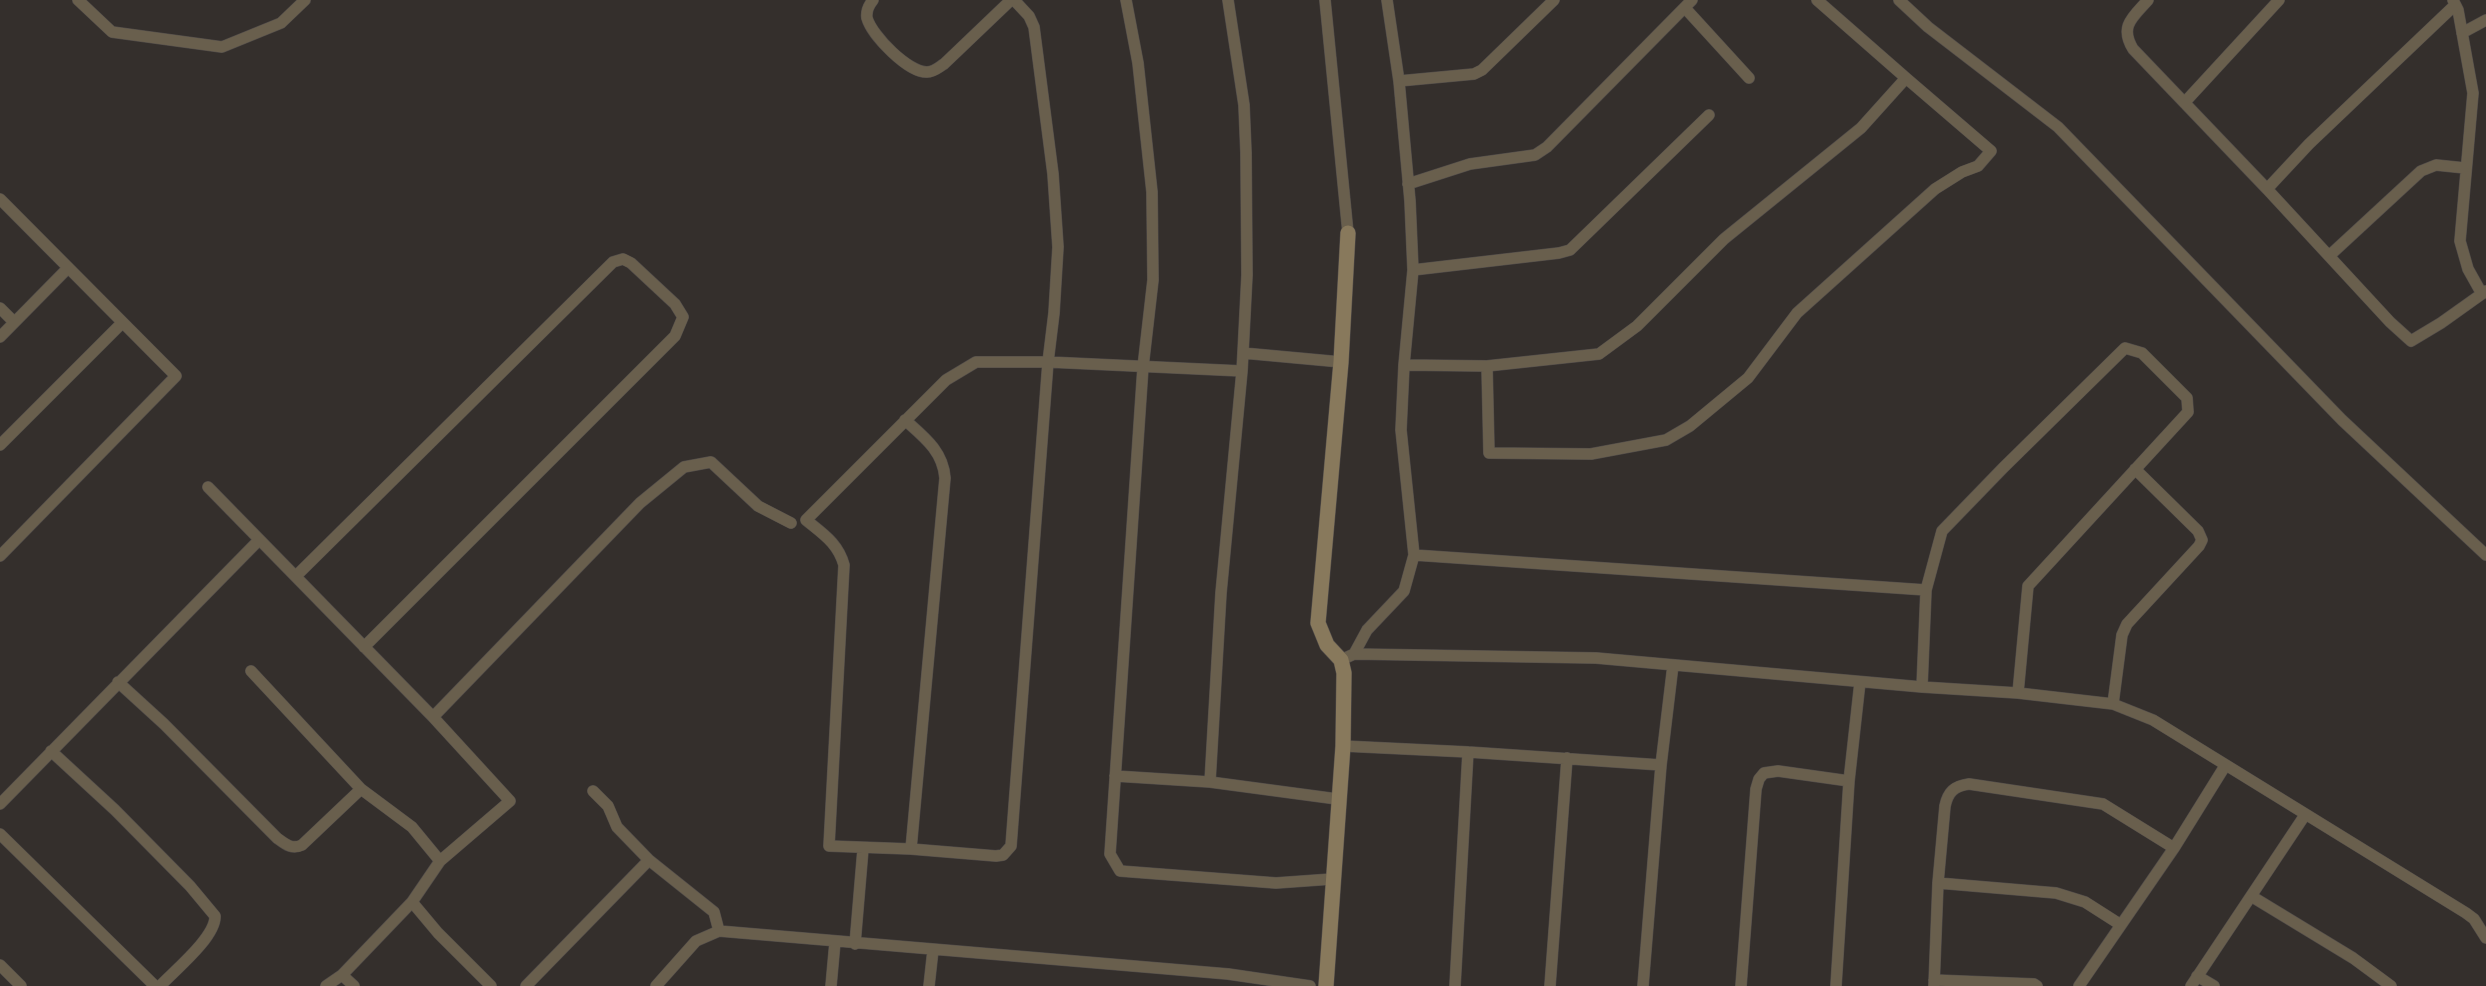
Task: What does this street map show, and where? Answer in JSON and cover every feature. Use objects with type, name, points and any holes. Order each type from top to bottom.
[{"type":"street","points":[[78,0],[112,32],[222,47],[281,24],[305,0]]},
{"type":"street","points":[[873,0],[867,11],[867,18],[880,40],[915,70],[926,73],[934,71],[944,64],[1012,0],[1029,16],[1034,27],[1053,174],[1058,246],[1054,313],[1048,362],[1011,846],[1003,855],[996,856],[911,849],[863,849],[829,846],[844,565],[840,553],[834,544],[806,520],[946,380],[976,362],[1048,362],[1242,371]]},
{"type":"street","points":[[1126,0],[1138,64],[1152,192],[1153,280],[1143,367],[1110,854],[1120,871],[1276,883],[1332,879]]},
{"type":"street","points":[[1210,782],[1221,593],[1244,353],[1247,275],[1244,105],[1228,0]]},
{"type":"street","points":[[1325,0],[1348,233],[1341,362],[1318,623],[1327,645],[1347,657],[1596,658],[1860,682],[2018,693],[2113,704],[2147,717],[2466,913],[2474,919],[2486,938]]},
{"type":"street","points":[[1326,986],[1337,799],[1343,746],[1344,673],[1347,657],[1367,630],[1404,591],[1414,555],[1402,430],[1404,365],[1413,270],[1399,81],[1387,0]]},
{"type":"street","points":[[1399,81],[1474,74],[1482,70],[1554,0]]},
{"type":"street","points":[[1487,366],[1489,454],[1591,454],[1666,440],[1690,426],[1748,378],[1797,313],[1935,189],[1962,172],[1978,166],[1991,151],[1817,0]]},
{"type":"street","points":[[1899,0],[1928,27],[2058,126],[2342,420],[2486,555]]},
{"type":"street","points":[[2148,0],[2130,20],[2126,30],[2127,40],[2133,49],[2267,189],[2390,322],[2411,341],[2484,292],[2468,269],[2460,241],[2473,93],[2458,10],[2454,3],[2309,144],[2267,189]]},
{"type":"street","points":[[2185,102],[2279,0]]},
{"type":"street","points":[[1408,184],[1470,164],[1535,154],[1547,147],[1689,4],[1749,78]]},
{"type":"street","points":[[2462,33],[2486,20]]},
{"type":"street","points":[[1404,365],[1487,366],[1599,354],[1637,326],[1724,239],[1861,128],[1906,78]]},
{"type":"street","points":[[1413,270],[1559,253],[1570,250],[1709,115]]},
{"type":"street","points":[[2329,256],[2421,171],[2436,165],[2465,168]]},
{"type":"street","points":[[0,199],[67,269],[176,376],[0,556]]},
{"type":"street","points":[[296,576],[613,262],[623,259],[631,263],[675,304],[683,317],[675,336],[364,646]]},
{"type":"street","points":[[0,337],[67,269]]},
{"type":"street","points":[[0,308],[14,322]]},
{"type":"street","points":[[0,444],[122,323]]},
{"type":"street","points":[[1922,687],[1926,590],[1942,531],[2003,468],[2126,348],[2142,353],[2187,398],[2188,412],[2028,586],[2018,693]]},
{"type":"street","points":[[1244,353],[1341,362]]},
{"type":"street","points":[[905,420],[932,445],[941,458],[945,478],[911,849]]},
{"type":"street","points":[[433,717],[640,503],[684,466],[711,462],[758,506],[791,523]]},
{"type":"street","points":[[2113,704],[2122,635],[2126,624],[2199,546],[2202,540],[2198,531],[2135,469]]},
{"type":"street","points":[[208,487],[433,717],[510,801],[440,861],[412,902],[342,975],[326,986]]},
{"type":"street","points":[[0,804],[118,682],[260,540]]},
{"type":"street","points":[[1414,555],[1926,590]]},
{"type":"street","points":[[1643,986],[1661,765],[1673,665]]},
{"type":"street","points":[[251,672],[362,788],[412,828],[440,861]]},
{"type":"street","points":[[118,682],[164,724],[277,838],[290,846],[296,848],[302,845],[362,788]]},
{"type":"street","points":[[1836,986],[1848,781],[1860,682]]},
{"type":"street","points":[[1343,746],[1661,765]]},
{"type":"street","points":[[51,751],[115,810],[190,886],[215,916],[213,929],[160,986]]},
{"type":"street","points":[[1455,986],[1468,752]]},
{"type":"street","points":[[1550,986],[1567,758]]},
{"type":"street","points":[[2079,986],[2174,848],[2226,766]]},
{"type":"street","points":[[1741,986],[1759,779],[1764,773],[1778,771],[1848,781]]},
{"type":"street","points":[[1115,776],[1210,782],[1337,799]]},
{"type":"street","points":[[2037,986],[2034,984],[1934,983],[1938,883],[1947,795],[1953,789],[1969,784],[2102,804],[2174,848]]},
{"type":"street","points":[[593,790],[608,806],[617,828],[649,860],[714,912],[719,931]]},
{"type":"street","points":[[2214,986],[2194,981],[2305,815]]},
{"type":"street","points":[[0,834],[155,986]]},
{"type":"street","points":[[855,944],[863,849]]},
{"type":"street","points":[[526,986],[649,860]]},
{"type":"street","points":[[1938,883],[2056,893],[2085,902],[2121,925]]},
{"type":"street","points":[[2251,896],[2353,958],[2391,986]]},
{"type":"street","points":[[412,902],[438,933],[491,986]]},
{"type":"street","points":[[656,986],[696,941],[719,931],[855,944],[1228,974],[1310,986]]},
{"type":"street","points":[[831,986],[835,942]]},
{"type":"street","points":[[929,986],[933,950]]},
{"type":"street","points":[[0,965],[21,986]]},
{"type":"street","points":[[1228,974],[1228,986]]},
{"type":"street","points":[[342,975],[354,986]]}]
